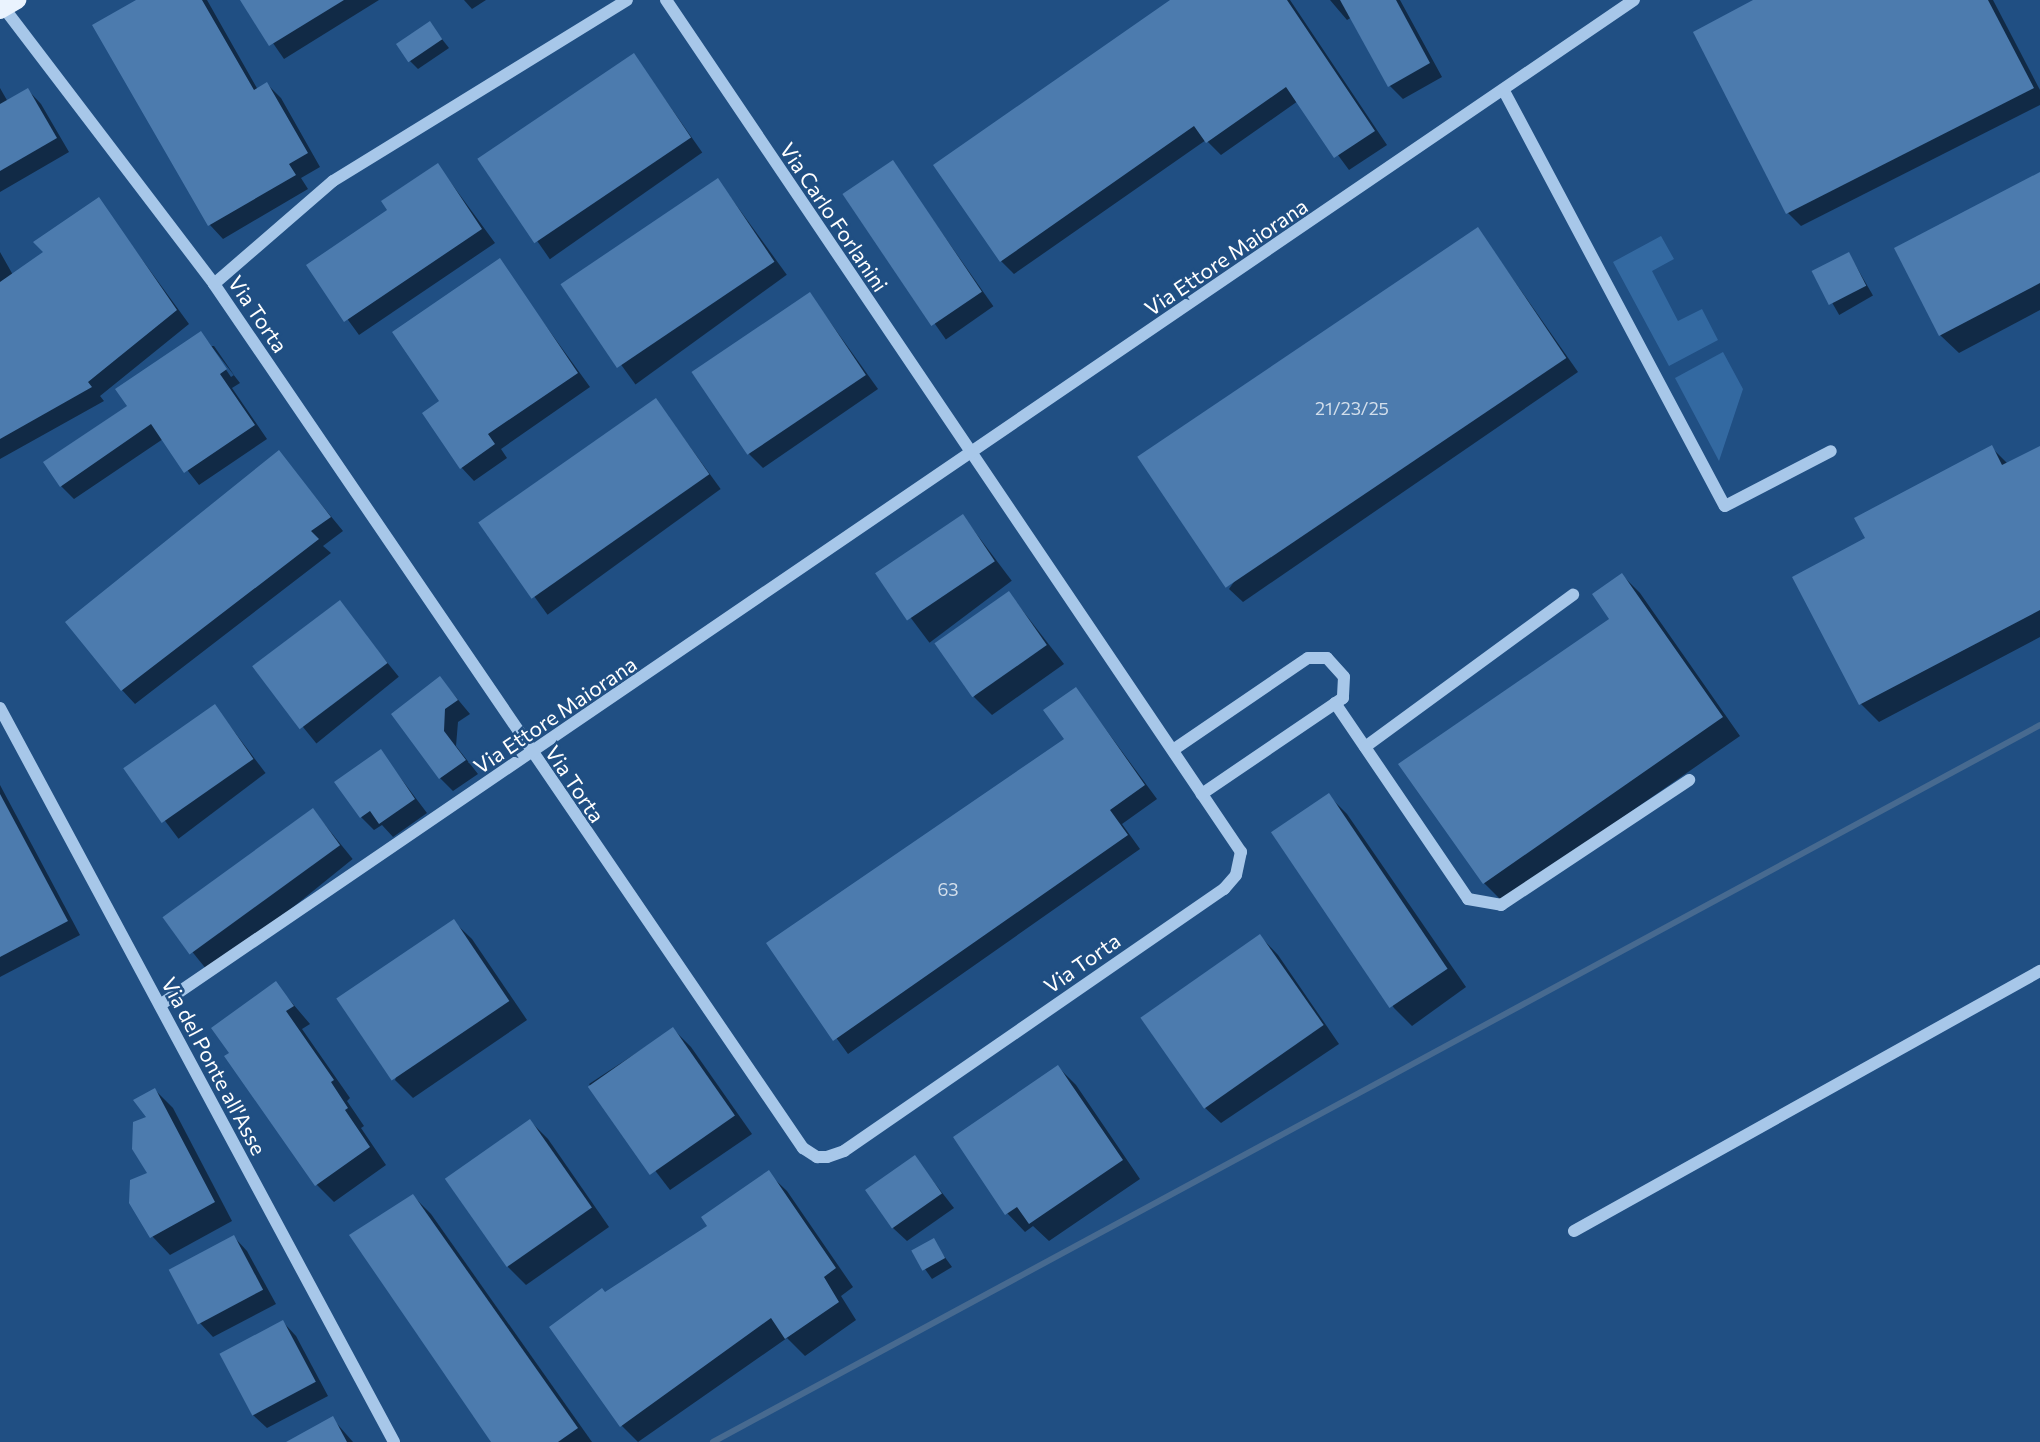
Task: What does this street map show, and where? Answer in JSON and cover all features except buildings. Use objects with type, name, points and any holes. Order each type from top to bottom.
[{"type":"street","points":[[214,284],[333,181],[627,0]]},
{"type":"street","name":"Via Carlo Forlanini","points":[[667,0],[970,455]]},
{"type":"street","name":"Via Ettore Maiorana","points":[[160,1005],[532,755],[1634,0]]},
{"type":"street","name":"Via Torta","points":[[7,6],[214,284],[532,755],[803,1148],[817,1157],[844,1151],[1224,889],[1240,867],[1241,852],[1202,794]]},
{"type":"street","points":[[1503,91],[1726,506],[1831,452]]},
{"type":"street","points":[[970,455],[1202,794],[1343,698],[1344,677],[1327,658],[1308,658],[1173,750]]},
{"type":"street","points":[[1365,747],[1573,595]]},
{"type":"street","points":[[1335,703],[1468,899],[1501,905],[1689,780]]},
{"type":"street","name":"Via del Ponte all'Asse","points":[[0,708],[394,1442]]},
{"type":"street","points":[[1574,1231],[2040,971]]},
{"type":"shaded area","points":[[1661,236],[1674,259],[1652,271],[1678,321],[1702,309],[1718,340],[1669,366],[1613,262]]},
{"type":"shaded area","points":[[1723,352],[1743,389],[1719,461],[1675,378]]},
{"type":"waterway","points":[[713,1442],[2040,725]]}]
